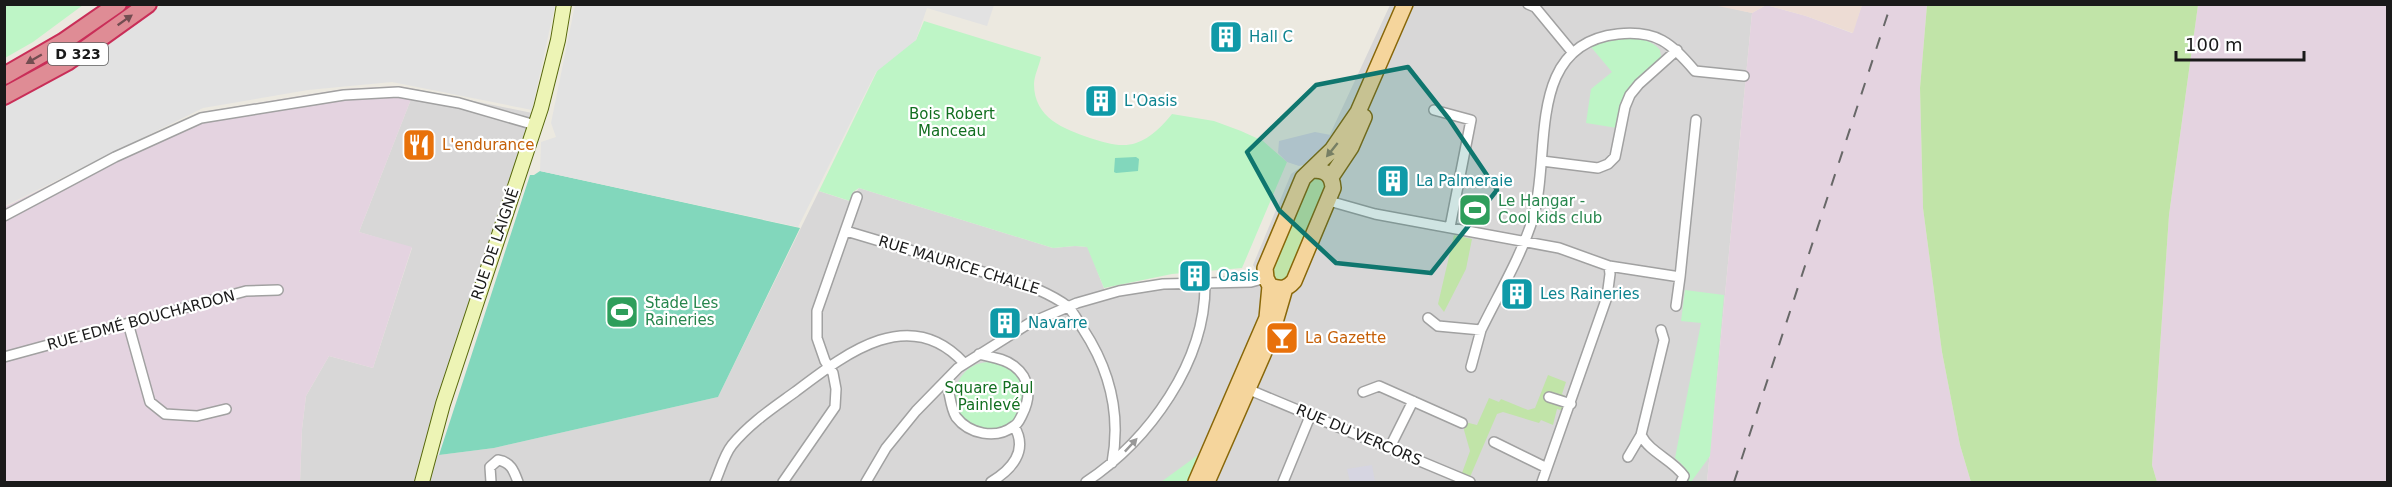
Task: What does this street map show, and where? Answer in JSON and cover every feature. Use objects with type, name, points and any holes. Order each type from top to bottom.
[{"type":"highway","name":"D 323","points":[[4,76],[63,42],[118,4]]},
{"type":"highway","name":"D 323","points":[[4,96],[67,62],[148,4]]},
{"type":"main road","points":[[1196,483],[1277,320],[1274,284],[1265,268],[1282,226],[1303,178],[1332,150],[1359,112],[1405,4]]},
{"type":"main road","points":[[1331,177],[1355,138],[1414,4]]},
{"type":"main road","points":[[1274,284],[1294,281],[1329,201],[1333,188],[1331,177],[1326,172],[1313,170]]},
{"type":"main road","points":[[1208,483],[1243,387]]},
{"type":"street","name":"RUE DE LAIGNÉ","points":[[423,483],[442,404],[535,125],[558,40],[564,4]]},
{"type":"street","points":[[1528,4],[1534,7],[1573,53]]},
{"type":"street","points":[[1471,368],[1481,330],[1525,241],[1539,195],[1547,102],[1555,78],[1573,53],[1604,36],[1640,32],[1672,45],[1695,71],[1744,76]]},
{"type":"street","points":[[1542,160],[1598,168],[1608,164],[1616,157],[1625,107],[1630,95],[1677,50]]},
{"type":"street","points":[[4,216],[115,157],[201,118],[344,95],[398,92],[459,103],[535,125]]},
{"type":"street","points":[[1434,110],[1471,120],[1450,227]]},
{"type":"street","points":[[1676,306],[1696,120]]},
{"type":"street","points":[[783,483],[835,407],[836,388],[817,338],[817,311],[857,197]]},
{"type":"street","points":[[1329,201],[1375,214],[1559,248],[1609,267],[1680,277]]},
{"type":"street","name":"RUE MAURICE CHALLE","points":[[846,231],[1030,286],[1068,307]]},
{"type":"street","points":[[1542,483],[1607,297],[1609,267]]},
{"type":"street","points":[[866,483],[886,448],[916,411],[964,363],[1028,324],[1068,307],[1119,291],[1163,284],[1251,282],[1274,284]]},
{"type":"street","points":[[1086,483],[1128,449],[1151,422],[1184,371],[1196,344],[1203,320],[1205,283]]},
{"type":"street","name":"RUE EDMÉ BOUCHARDON","points":[[4,357],[246,291],[278,290]]},
{"type":"street","points":[[1068,307],[1093,344],[1111,387],[1116,426],[1112,463]]},
{"type":"street","points":[[1428,318],[1438,326],[1481,330]]},
{"type":"street","points":[[128,323],[150,402],[165,414],[197,416],[226,409]]},
{"type":"street","points":[[1628,457],[1641,435],[1664,340],[1661,330]]},
{"type":"street","points":[[715,483],[730,448],[749,426],[829,366],[859,347],[881,338],[924,337],[942,344],[964,363]]},
{"type":"street","points":[[946,381],[952,410],[966,427],[990,434],[1014,426],[1026,408],[1028,398],[1029,387],[1024,376],[1011,364],[979,354]]},
{"type":"street","points":[[1363,392],[1379,386],[1462,423]]},
{"type":"street","name":"RUE DU VERCORS","points":[[1243,387],[1470,483]]},
{"type":"street","points":[[1549,397],[1571,404]]},
{"type":"street","points":[[1389,449],[1413,401]]},
{"type":"street","points":[[1283,483],[1311,414]]},
{"type":"street","points":[[991,483],[1011,469],[1017,459],[1020,441],[1014,426]]},
{"type":"street","points":[[1641,435],[1646,444],[1679,468],[1684,476],[1681,483]]},
{"type":"street","points":[[1494,442],[1547,468]]},
{"type":"street","points":[[491,483],[490,467],[498,460],[508,463],[515,472],[518,483]]},
{"type":"highlighted area","points":[[1408,67],[1449,119],[1497,190],[1431,273],[1336,263],[1279,210],[1247,152],[1316,85]]},
{"type":"shaded area","points":[[575,4],[994,5],[987,26],[927,8],[916,40],[876,72],[798,227],[540,171],[541,142],[556,137],[551,123]]},
{"type":"shaded area","points":[[1713,4],[1752,13],[1707,482],[300,482],[306,396],[329,356],[373,368],[412,248],[359,232],[415,89],[542,115],[431,456],[494,448],[718,397],[819,191],[849,201],[859,188],[1053,248],[1088,247],[1105,291],[1248,278],[1260,275],[1253,265],[1291,174],[1305,167],[1326,143],[1390,5]]},
{"type":"shaded area","points":[[162,5],[555,5],[532,110],[392,82],[308,90],[203,108],[5,206],[5,107],[71,69]]},
{"type":"shaded area","points":[[1713,5],[1766,5],[1752,13]]},
{"type":"shaded area","points":[[1766,5],[1806,16],[1852,33],[1862,5],[1927,5],[1920,88],[1923,208],[1942,352],[1960,445],[1971,482],[1707,482],[1752,13]]},
{"type":"shaded area","points":[[1766,5],[1862,5],[1853,33]]},
{"type":"shaded area","points":[[2198,5],[2387,5],[2387,482],[2157,482],[2152,465],[2169,215]]},
{"type":"shaded area","points":[[399,86],[415,89],[359,232],[412,247],[373,368],[329,356],[306,396],[300,482],[5,482],[5,207],[202,112],[344,89]]},
{"type":"shaded area","points":[[1315,132],[1336,136],[1314,162],[1299,166],[1287,162],[1278,153],[1279,141]]},
{"type":"shaded area","points":[[1372,465],[1375,482],[1350,482],[1347,469]]},
{"type":"green space","points":[[5,4],[83,5],[33,42],[5,58]]},
{"type":"green space","points":[[1927,5],[2198,5],[2169,215],[2152,465],[2157,482],[1971,482],[1960,445],[1942,352],[1923,208],[1920,88]]},
{"type":"green space","name":"Bois Robert Manceau","points":[[924,21],[1041,57],[1034,84],[1035,96],[1045,114],[1070,131],[1107,143],[1131,144],[1152,135],[1172,114],[1214,121],[1263,141],[1287,162],[1242,268],[1172,274],[1104,288],[1087,247],[1053,248],[859,188],[853,192],[850,201],[819,191],[883,59],[916,40]]},
{"type":"green space","points":[[1626,38],[1640,39],[1653,44],[1660,50],[1661,57],[1632,88],[1624,104],[1617,128],[1586,123],[1591,89],[1612,72],[1591,47]]},
{"type":"green space","points":[[1136,157],[1139,159],[1138,171],[1114,172],[1115,158]]},
{"type":"green space","name":"Stade Les Raineries","points":[[540,171],[800,228],[718,397],[494,448],[439,455],[530,175]]},
{"type":"green space","points":[[1314,177],[1321,180],[1326,188],[1289,281],[1275,282],[1271,268],[1305,182]]},
{"type":"green space","points":[[1454,235],[1472,239],[1466,269],[1444,312],[1438,304]]},
{"type":"green space","points":[[1685,290],[1724,295],[1710,456],[1691,482],[1689,482],[1685,468],[1675,458],[1701,323],[1681,321]]},
{"type":"green space","name":"Square Paul Painlevé","points":[[989,362],[1002,365],[1013,372],[1020,383],[1023,396],[1020,409],[1013,420],[1002,427],[989,430],[976,427],[965,420],[958,409],[955,396],[958,383],[965,372],[976,365]]},
{"type":"green space","points":[[1548,375],[1566,382],[1562,394],[1567,397],[1563,411],[1557,409],[1553,425],[1541,420],[1539,423],[1503,412],[1497,414],[1470,477],[1462,473],[1470,451],[1464,430],[1465,422],[1477,425],[1489,398],[1499,402],[1501,399],[1528,410],[1535,408]]},
{"type":"green space","points":[[1198,455],[1187,482],[1161,482]]},
{"type":"railway","points":[[1734,482],[1891,4]]},
{"type":"place","name":"Hall C","points":[[1226,37]]},
{"type":"place","name":"L'Oasis","points":[[1101,101]]},
{"type":"place","name":"L'endurance","points":[[419,145]]},
{"type":"place","name":"La Palmeraie","points":[[1393,181]]},
{"type":"place","name":"Le Hangar - Cool kids club","points":[[1475,210]]},
{"type":"place","name":"Oasis","points":[[1195,276]]},
{"type":"place","name":"Les Raineries","points":[[1517,294]]},
{"type":"place","name":"Stade Les Raineries","points":[[622,312]]},
{"type":"place","name":"Navarre","points":[[1005,323]]},
{"type":"place","name":"La Gazette","points":[[1282,338]]}]
